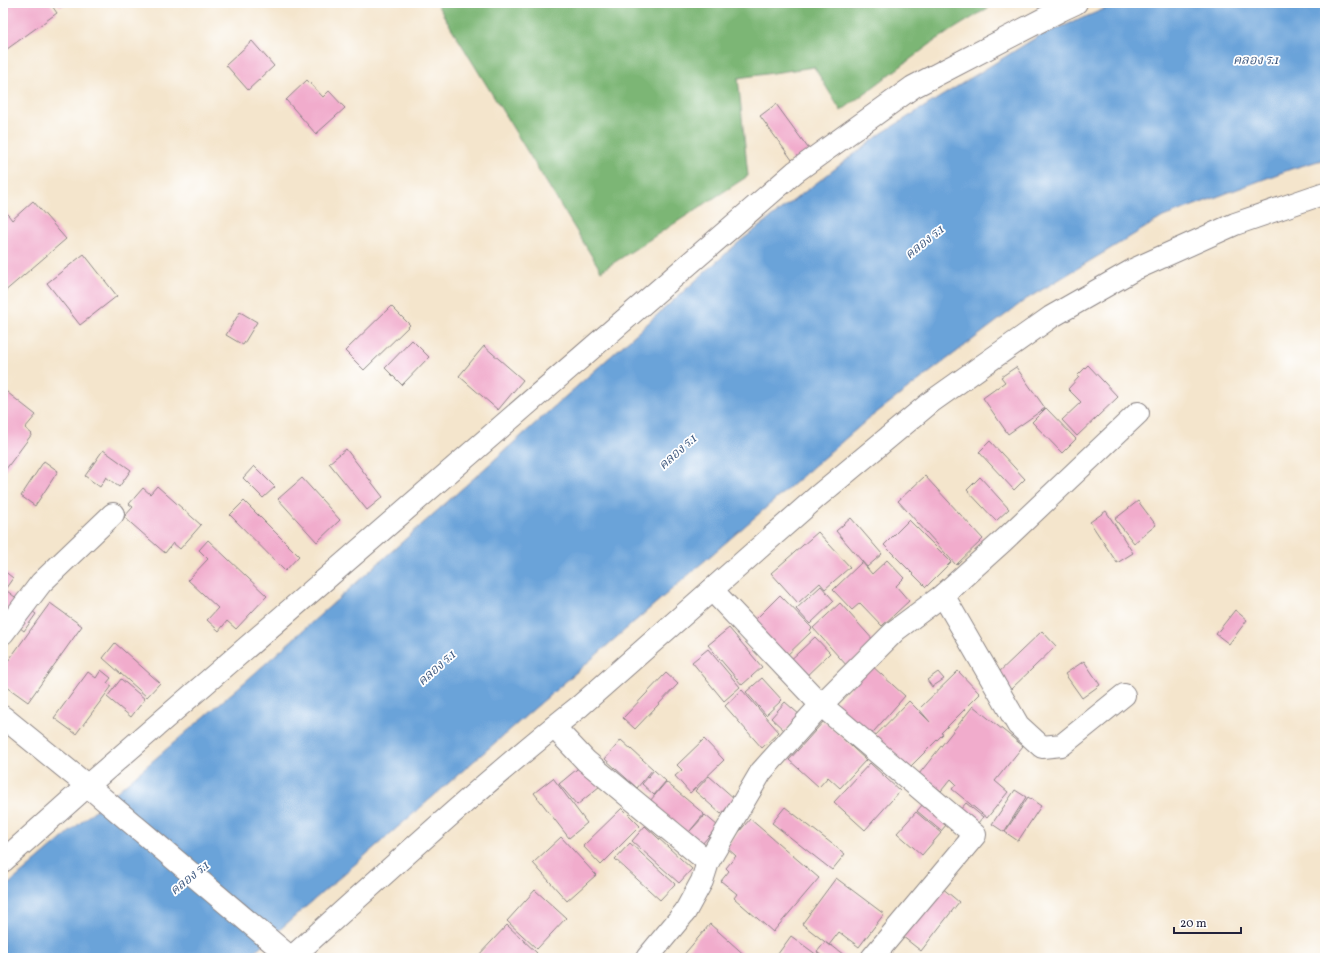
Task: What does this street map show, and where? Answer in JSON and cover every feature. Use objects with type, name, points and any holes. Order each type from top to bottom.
[{"type":"street","points":[[3,861],[91,789],[795,172],[913,87],[1076,3]]},
{"type":"street","points":[[3,717],[91,789],[291,958],[436,828],[580,706],[818,496],[931,402],[1051,316],[1135,269],[1235,224],[1325,193]]},
{"type":"street","points":[[647,958],[685,912],[702,881],[708,862],[761,772],[821,705],[896,630],[943,595],[1138,413]]},
{"type":"street","points":[[3,633],[42,583],[114,514]]},
{"type":"street","points":[[712,590],[821,705],[975,835],[872,958]]},
{"type":"street","points":[[943,595],[1018,725],[1042,748],[1062,745],[1124,695]]},
{"type":"street","points":[[554,727],[586,761],[708,862]]},
{"type":"green space","points":[[436,3],[996,3],[936,40],[841,111],[814,67],[738,78],[748,176],[601,271]]},
{"type":"water","name":"คลอง ร.1","points":[[1119,3],[1325,3],[1325,159],[1291,169],[1163,217],[1025,300],[867,420],[247,958],[3,958],[3,889],[246,681],[739,242],[882,133],[1037,37]]},
{"type":"building","points":[[3,3],[50,3],[57,13],[3,52]]},
{"type":"building","points":[[57,3],[68,3],[60,7]]},
{"type":"building","points":[[252,41],[274,66],[248,90],[226,65]]},
{"type":"building","points":[[307,80],[323,97],[329,91],[345,108],[316,134],[286,100]]},
{"type":"building","points":[[776,104],[811,152],[795,164],[760,116]]},
{"type":"building","points":[[33,201],[66,239],[3,293],[3,213],[5,211],[12,220]]},
{"type":"building","points":[[84,254],[117,296],[80,325],[47,283]]},
{"type":"building","points":[[391,306],[410,325],[364,370],[345,351]]},
{"type":"building","points":[[240,312],[257,322],[243,345],[226,335]]},
{"type":"building","points":[[412,340],[429,357],[402,385],[385,368]]},
{"type":"building","points":[[484,346],[523,380],[498,410],[459,376]]},
{"type":"building","points":[[1088,365],[1118,397],[1077,436],[1062,420],[1081,402],[1068,389],[1079,377],[1077,376]]},
{"type":"building","points":[[1016,367],[1045,408],[1008,434],[983,398],[1005,382],[1001,377]]},
{"type":"building","points":[[3,389],[36,415],[25,428],[32,434],[3,473]]},
{"type":"building","points":[[1046,408],[1076,439],[1062,453],[1032,422]]},
{"type":"building","points":[[990,441],[1025,479],[1014,490],[979,452]]},
{"type":"building","points":[[346,449],[383,497],[367,510],[329,463]]},
{"type":"building","points":[[103,450],[131,470],[119,487],[106,477],[100,487],[85,476]]},
{"type":"building","points":[[44,461],[58,471],[35,506],[21,496]]},
{"type":"building","points":[[254,466],[275,487],[263,498],[243,478]]},
{"type":"building","points":[[925,476],[983,539],[956,565],[898,501]]},
{"type":"building","points":[[980,477],[1009,509],[996,521],[967,490]]},
{"type":"building","points":[[302,478],[340,520],[317,542],[278,499]]},
{"type":"building","points":[[157,486],[201,525],[180,549],[173,543],[165,553],[124,517],[133,507],[129,504],[143,488],[150,494]]},
{"type":"building","points":[[244,501],[299,556],[285,571],[230,515]]},
{"type":"building","points":[[1138,501],[1156,525],[1134,543],[1115,519]]},
{"type":"building","points":[[1106,511],[1133,553],[1117,563],[1090,522]]},
{"type":"building","points":[[851,518],[882,554],[867,567],[836,531]]},
{"type":"building","points":[[909,520],[951,562],[926,587],[884,545]]},
{"type":"building","points":[[818,532],[850,567],[825,589],[820,583],[798,603],[771,573]]},
{"type":"building","points":[[208,540],[267,596],[236,629],[227,621],[219,631],[207,620],[218,608],[188,580],[208,559],[199,550]]},
{"type":"building","points":[[887,560],[904,578],[896,586],[909,601],[882,626],[860,603],[852,610],[833,590],[862,562],[872,574]]},
{"type":"building","points":[[3,570],[13,578],[3,592]]},
{"type":"building","points":[[821,586],[834,601],[810,624],[796,609]]},
{"type":"building","points":[[7,591],[23,603],[3,629],[3,597]]},
{"type":"building","points":[[780,595],[812,628],[810,630],[811,632],[781,661],[748,627]]},
{"type":"building","points":[[50,603],[82,626],[28,702],[3,684],[3,668]]},
{"type":"building","points":[[840,603],[875,642],[848,667],[813,628]]},
{"type":"building","points":[[25,606],[36,614],[24,631],[13,622]]},
{"type":"building","points":[[1235,610],[1247,620],[1229,644],[1216,634]]},
{"type":"building","points":[[729,628],[762,667],[742,685],[708,645]]},
{"type":"building","points":[[1042,631],[1056,646],[1010,690],[996,675]]},
{"type":"building","points":[[815,637],[830,653],[800,682],[785,665]]},
{"type":"building","points":[[115,643],[160,683],[147,697],[103,658]]},
{"type":"building","points":[[708,649],[740,687],[724,701],[692,662]]},
{"type":"building","points":[[1084,661],[1100,685],[1082,698],[1065,674]]},
{"type":"building","points":[[871,665],[905,696],[867,739],[832,708]]},
{"type":"building","points":[[101,670],[111,678],[107,683],[112,686],[76,734],[54,718],[88,672],[96,678]]},
{"type":"building","points":[[958,671],[980,694],[904,773],[870,741],[909,701],[930,722],[919,709]]},
{"type":"building","points":[[938,672],[944,679],[932,687],[927,680]]},
{"type":"building","points":[[666,673],[678,684],[635,729],[623,718]]},
{"type":"building","points":[[762,678],[782,700],[766,715],[746,692]]},
{"type":"building","points":[[121,679],[145,699],[131,717],[107,697]]},
{"type":"building","points":[[742,690],[779,732],[762,748],[725,706]]},
{"type":"building","points":[[785,702],[800,715],[785,731],[771,718]]},
{"type":"building","points":[[973,706],[1023,746],[995,781],[1008,792],[987,818],[952,789],[956,784],[951,779],[941,791],[919,774]]},
{"type":"building","points":[[824,721],[866,760],[840,788],[828,777],[819,787],[789,760]]},
{"type":"building","points":[[704,739],[724,760],[690,793],[675,776],[682,770],[677,765]]},
{"type":"building","points":[[621,740],[653,769],[637,788],[605,759]]},
{"type":"building","points":[[870,763],[900,791],[865,830],[834,802]]},
{"type":"building","points":[[582,765],[600,786],[577,805],[559,784]]},
{"type":"building","points":[[654,770],[666,781],[654,795],[642,784]]},
{"type":"building","points":[[709,776],[735,799],[721,814],[695,791]]},
{"type":"building","points":[[553,778],[587,823],[569,838],[534,793]]},
{"type":"building","points":[[666,782],[704,814],[690,831],[705,815],[718,826],[701,845],[650,801]]},
{"type":"building","points":[[1015,790],[1026,797],[1004,832],[992,824]]},
{"type":"building","points":[[929,797],[952,818],[941,831],[917,811]]},
{"type":"building","points":[[1028,797],[1041,806],[1018,841],[1005,832]]},
{"type":"building","points":[[966,803],[983,817],[971,831],[954,817]]},
{"type":"building","points":[[785,807],[845,854],[832,870],[772,823]]},
{"type":"building","points":[[622,808],[640,826],[601,865],[583,846]]},
{"type":"building","points":[[916,812],[941,833],[922,855],[897,833]]},
{"type":"building","points":[[750,819],[819,878],[773,932],[734,898],[737,894],[721,881],[729,871],[726,868],[736,856],[726,847]]},
{"type":"building","points":[[645,826],[692,869],[679,883],[632,841]]},
{"type":"building","points":[[561,837],[596,875],[567,901],[533,863]]},
{"type":"building","points":[[630,843],[675,884],[660,900],[615,859]]},
{"type":"building","points":[[836,878],[884,914],[859,947],[839,932],[829,945],[802,924]]},
{"type":"building","points":[[941,887],[959,902],[921,951],[902,936]]},
{"type":"building","points":[[535,890],[566,918],[537,949],[507,921]]},
{"type":"building","points":[[710,924],[748,958],[681,958]]},
{"type":"building","points":[[507,925],[537,953],[532,958],[476,958]]},
{"type":"building","points":[[791,936],[821,958],[775,958]]},
{"type":"building","points":[[825,942],[848,958],[824,958],[817,952]]}]
